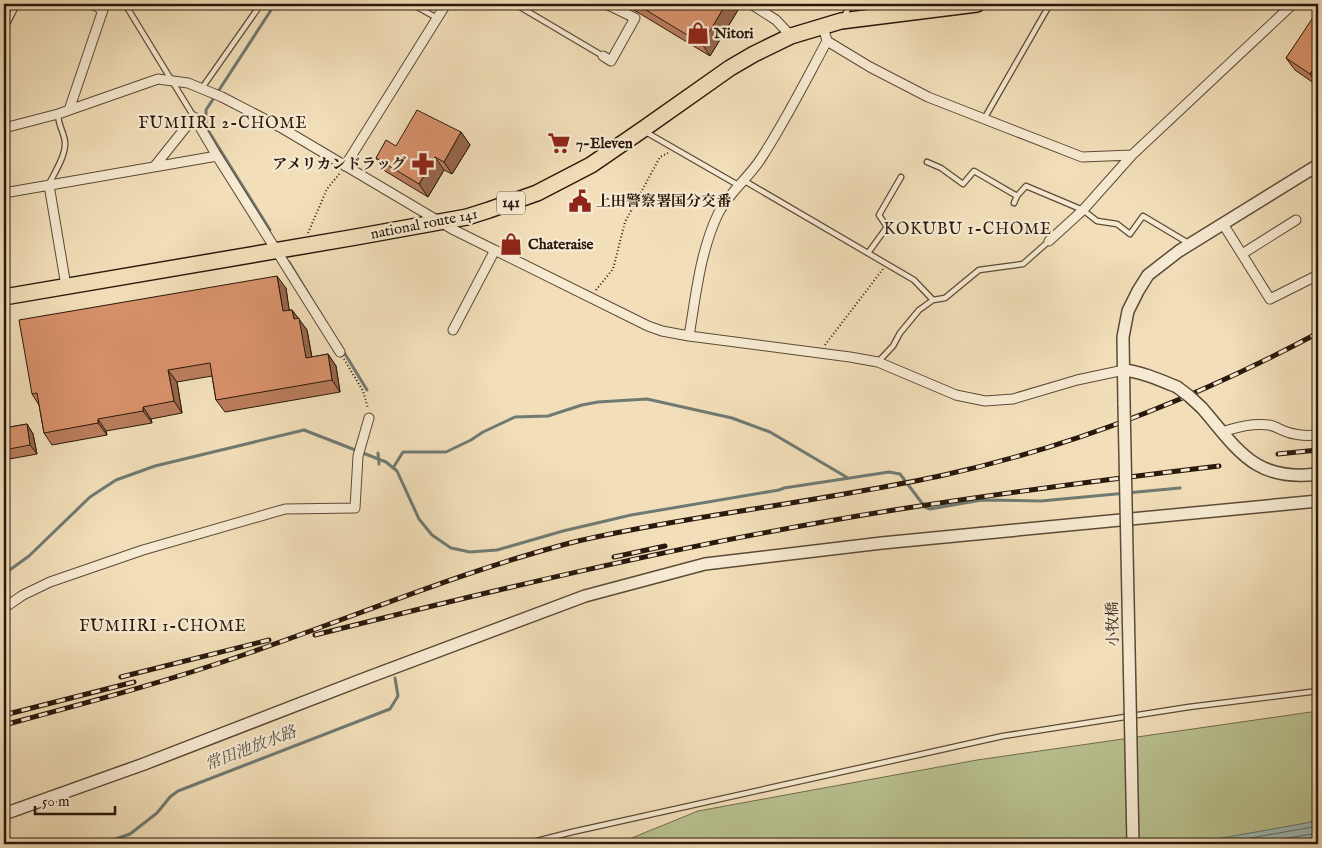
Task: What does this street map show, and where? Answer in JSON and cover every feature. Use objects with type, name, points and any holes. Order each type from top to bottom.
[{"type":"highway","name":"national route 141","points":[[4,297],[438,222],[489,210],[537,193],[564,180],[642,130],[730,68],[791,36],[825,34],[841,21],[977,4]]},
{"type":"street","points":[[69,110],[104,7],[92,4]]},
{"type":"street","points":[[345,166],[446,4]]},
{"type":"street","points":[[602,56],[611,61],[635,18],[606,4]]},
{"type":"street","points":[[751,4],[776,20],[791,36]]},
{"type":"street","points":[[1049,241],[1083,210],[1132,155],[1293,4]]},
{"type":"street","points":[[689,336],[704,250],[718,215],[726,200],[761,159],[825,34],[870,67],[928,97],[1082,157],[1132,155]]},
{"type":"street","points":[[4,128],[58,114],[158,79],[188,83],[206,89],[280,127],[431,216],[438,222],[662,331],[819,352],[878,362],[956,395],[985,401],[1013,399],[1077,380],[1124,370],[1133,371],[1177,387],[1202,408],[1239,451],[1261,468],[1288,476],[1318,474]]},
{"type":"street","points":[[154,167],[194,117],[275,250],[343,356]]},
{"type":"street","points":[[4,193],[217,156]]},
{"type":"street","name":"小牧橋","points":[[1133,844],[1123,337],[1128,311],[1148,275],[1191,244],[1318,164]]},
{"type":"street","points":[[49,185],[66,286]]},
{"type":"street","points":[[1242,254],[1296,220]]},
{"type":"street","points":[[1223,224],[1270,299],[1318,274]]},
{"type":"street","points":[[453,330],[495,250]]},
{"type":"street","points":[[4,608],[23,595],[50,582],[143,550],[285,510],[355,508],[359,452],[369,418]]},
{"type":"street","points":[[1222,432],[1259,424],[1304,436],[1318,435]]},
{"type":"street","points":[[4,814],[144,764],[585,596],[705,564],[882,542],[1318,501]]},
{"type":"lane","points":[[4,30],[17,4]]},
{"type":"lane","points":[[125,4],[194,117]]},
{"type":"lane","points":[[206,89],[261,4]]},
{"type":"lane","points":[[412,4],[437,18]]},
{"type":"lane","points":[[515,4],[602,56]]},
{"type":"lane","points":[[841,21],[851,4]]},
{"type":"lane","points":[[984,119],[1050,4]]},
{"type":"lane","points":[[49,185],[62,156],[65,144],[58,124],[58,114]]},
{"type":"lane","points":[[642,130],[887,264],[914,280],[933,300]]},
{"type":"lane","points":[[927,162],[941,168],[963,184],[974,171],[1017,196]]},
{"type":"lane","points":[[868,253],[887,227],[879,214],[901,177]]},
{"type":"lane","points":[[1014,203],[1017,196],[1026,186],[1083,210],[1097,221],[1117,224],[1130,234],[1143,216],[1191,244]]},
{"type":"lane","points":[[878,362],[893,346],[900,333],[919,310],[933,300],[945,298],[979,270],[1023,264],[1049,241]]},
{"type":"lane","points":[[525,844],[1004,736],[1189,707],[1318,691]]},
{"type":"path","points":[[590,297],[612,269],[625,222],[660,157],[677,150]]},
{"type":"path","points":[[301,246],[327,189],[345,166]]},
{"type":"path","points":[[819,352],[887,264]]},
{"type":"path","points":[[343,356],[363,391],[368,408]]},
{"type":"green space","points":[[1318,711],[1318,819],[1307,823],[1191,844],[617,844],[698,811],[977,760]]},
{"type":"water","points":[[1318,821],[1318,844],[1193,844],[1211,840]]},
{"type":"building","points":[[636,4],[726,4],[702,44]]},
{"type":"building","points":[[1316,13],[1318,15],[1318,62],[1310,74],[1286,58]]},
{"type":"building","name":"アメリカンドラッグ","points":[[417,110],[461,132],[444,162],[435,157],[419,184],[376,158],[386,140],[396,146]]},
{"type":"building","points":[[277,276],[283,311],[292,310],[294,319],[299,318],[306,358],[328,354],[332,380],[216,400],[210,363],[168,370],[174,401],[143,407],[143,411],[98,419],[98,423],[44,433],[37,393],[32,394],[19,320]]},
{"type":"building","points":[[27,424],[30,445],[4,450],[4,428]]},
{"type":"waterway","points":[[270,230],[206,127],[206,110],[275,4]]},
{"type":"waterway","points":[[289,262],[367,390]]},
{"type":"waterway","points":[[393,468],[403,452],[446,452],[515,417],[548,416],[598,402],[647,399],[732,418],[770,432],[848,478]]},
{"type":"waterway","points":[[4,574],[29,556],[90,497],[116,480],[155,466],[304,430],[386,462],[397,471],[419,519],[432,535],[451,548],[470,552],[497,550],[563,531],[631,515],[889,472],[900,474],[925,507],[930,509],[982,500],[1041,501],[1180,488]]},
{"type":"waterway","name":"常田池放水路","points":[[378,453],[379,464]]},
{"type":"waterway","name":"常田池放水路","points":[[101,844],[130,834],[157,813],[170,797],[178,791],[390,709],[398,696],[395,678]]},
{"type":"railway","points":[[4,725],[188,673],[289,639],[488,567],[570,543],[646,527],[850,493],[944,475],[1041,449],[1089,434],[1182,398],[1228,378],[1318,333]]},
{"type":"railway","points":[[1278,454],[1318,450]]},
{"type":"railway","points":[[315,635],[603,566],[821,522],[1056,486],[1219,466]]},
{"type":"railway","points":[[614,557],[665,546]]},
{"type":"railway","points":[[121,677],[269,640]]},
{"type":"railway","points":[[4,715],[134,682]]},
{"type":"place","name":"Nitori","points":[[698,33]]},
{"type":"place","name":"7-Eleven","points":[[559,143]]},
{"type":"place","name":"アメリカンドラッグ","points":[[423,164]]},
{"type":"place","name":"上田警察署国分交番","points":[[580,201]]},
{"type":"place","name":"Chateraise","points":[[511,244]]},
{"type":"district","name":"FUMIIRI 2-CHOME","points":[[223,124]]},
{"type":"district","name":"KOKUBU 1-CHOME","points":[[968,230]]},
{"type":"district","name":"FUMIIRI 1-CHOME","points":[[163,627]]}]
